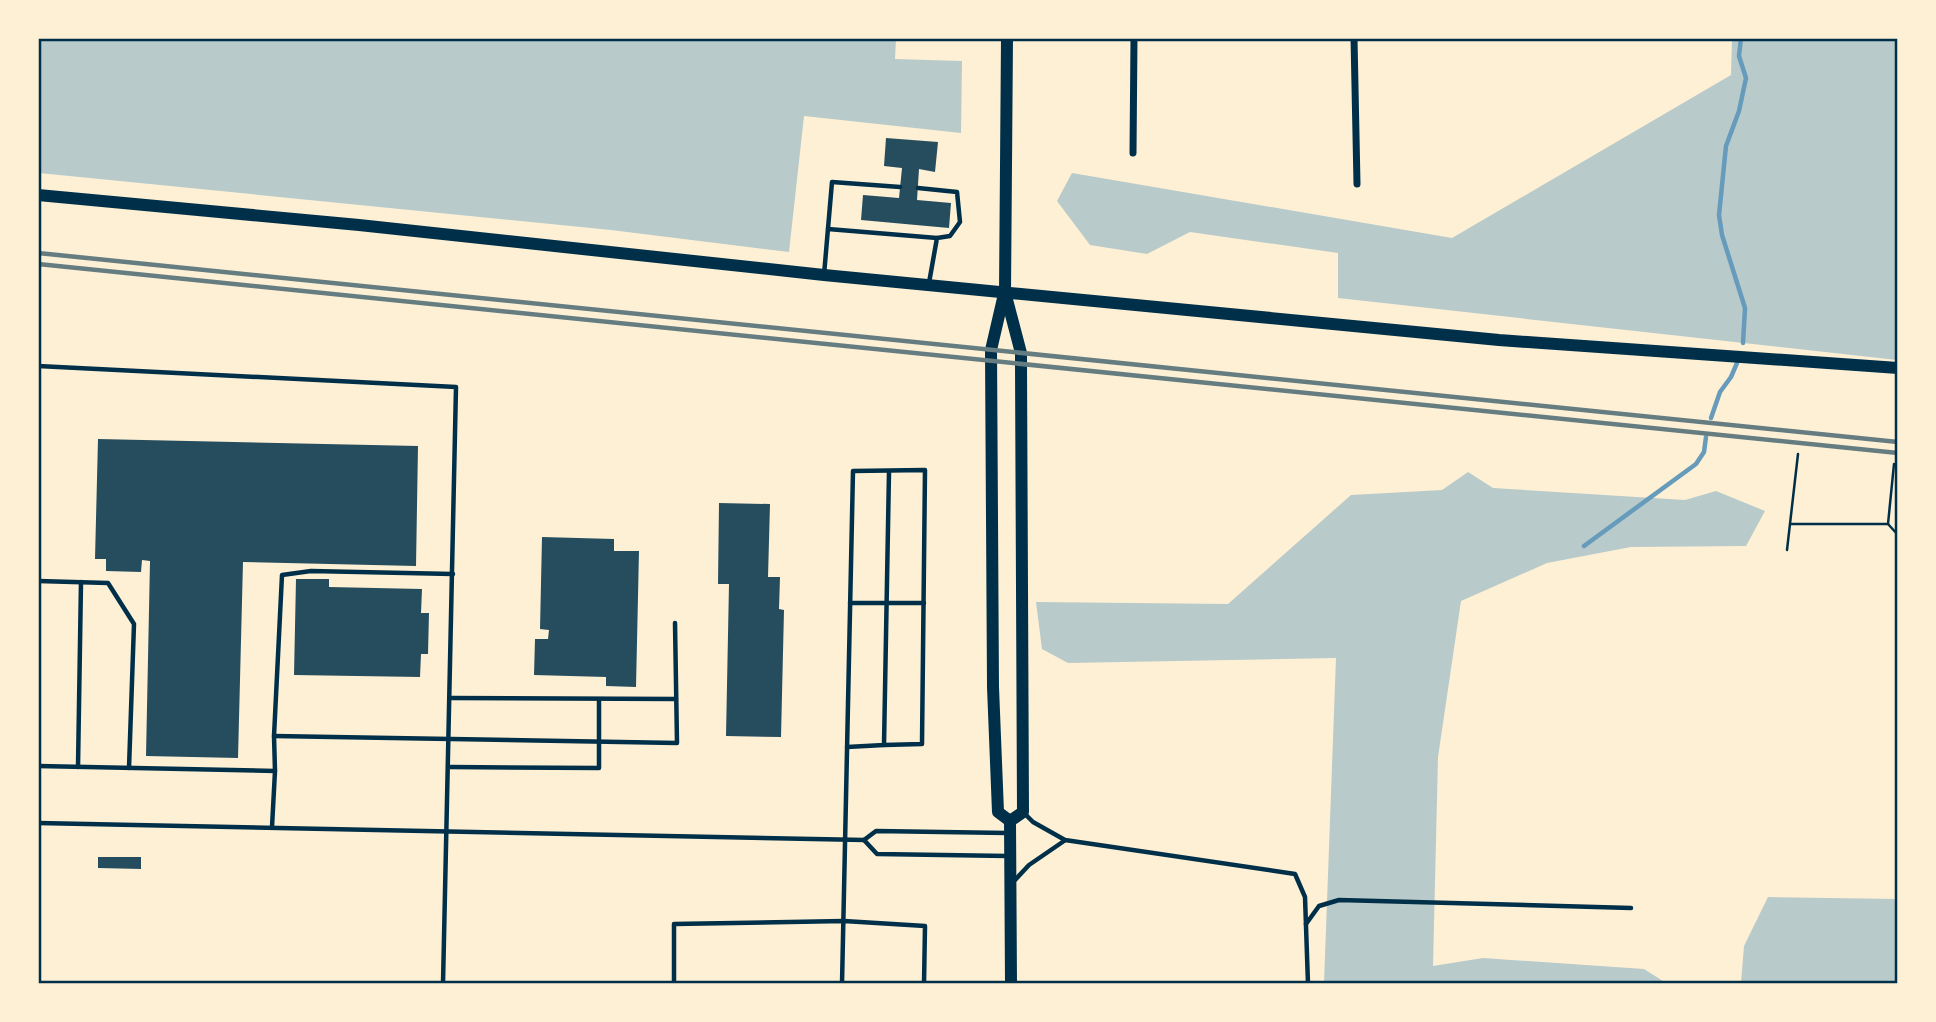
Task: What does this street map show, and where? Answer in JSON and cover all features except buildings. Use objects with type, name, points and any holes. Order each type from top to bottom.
[{"type":"main road","points":[[1007,38],[1005,292],[991,350],[991,597],[998,812],[1010,827],[1011,984]]},
{"type":"main road","points":[[38,195],[1499,340],[1898,368]]},
{"type":"main road","points":[[1005,292],[1021,353],[1023,812],[1010,827]]},
{"type":"street","points":[[1133,153],[1134,38]]},
{"type":"street","points":[[1354,38],[1357,184]]},
{"type":"lane","points":[[824,275],[832,182],[900,187]]},
{"type":"lane","points":[[828,229],[937,238],[950,236],[960,222],[957,192],[918,188]]},
{"type":"lane","points":[[929,284],[937,238]]},
{"type":"lane","points":[[38,366],[456,387],[450,767],[443,984]]},
{"type":"lane","points":[[842,984],[844,840],[853,471],[925,470],[922,744],[847,747]]},
{"type":"lane","points":[[884,745],[889,472]]},
{"type":"lane","points":[[272,827],[282,575],[311,571],[453,574]]},
{"type":"lane","points":[[38,581],[108,583],[134,624],[129,768]]},
{"type":"lane","points":[[78,767],[81,582]]},
{"type":"lane","points":[[850,603],[924,603]]},
{"type":"lane","points":[[274,736],[677,743],[675,623]]},
{"type":"lane","points":[[451,698],[600,701],[676,699]]},
{"type":"lane","points":[[450,767],[599,768],[600,701]]},
{"type":"lane","points":[[38,766],[275,771]]},
{"type":"lane","points":[[1023,812],[1033,822],[1065,841],[1295,874],[1305,897],[1308,984]]},
{"type":"lane","points":[[38,823],[844,840],[864,840],[876,831],[1010,827]]},
{"type":"lane","points":[[864,840],[877,854],[1010,856]]},
{"type":"lane","points":[[1010,885],[1028,865],[1065,841]]},
{"type":"lane","points":[[1306,924],[1319,906],[1339,900],[1631,908]]},
{"type":"lane","points":[[674,984],[674,924],[844,921],[925,926],[924,984]]},
{"type":"path","points":[[1787,550],[1798,454]]},
{"type":"path","points":[[1888,524],[1894,464]]},
{"type":"path","points":[[1791,524],[1888,524],[1898,534]]},
{"type":"shaded area","points":[[38,39],[896,39],[895,59],[962,61],[961,133],[804,116],[789,252],[611,230],[39,173]]},
{"type":"shaded area","points":[[1732,39],[1897,39],[1897,360],[1338,298],[1338,253],[1190,232],[1147,254],[1090,245],[1057,201],[1072,173],[1452,238],[1731,75]]},
{"type":"shaded area","points":[[1468,472],[1493,488],[1685,500],[1716,491],[1765,511],[1746,546],[1631,547],[1547,563],[1461,601],[1438,757],[1433,966],[1483,958],[1644,969],[1666,983],[1324,983],[1336,658],[1068,663],[1042,649],[1036,602],[1228,604],[1351,495],[1442,490]]},
{"type":"shaded area","points":[[1768,897],[1897,899],[1897,983],[1741,983],[1744,946]]},
{"type":"waterway","points":[[1741,38],[1739,56],[1746,78],[1739,111],[1726,146],[1719,215],[1722,235],[1745,308],[1743,343]]},
{"type":"waterway","points":[[1711,418],[1720,392],[1737,363]]},
{"type":"waterway","points":[[1584,546],[1696,464],[1704,452],[1706,437]]},
{"type":"railway","points":[[38,253],[1898,442]]},
{"type":"railway","points":[[38,264],[1898,453]]}]
